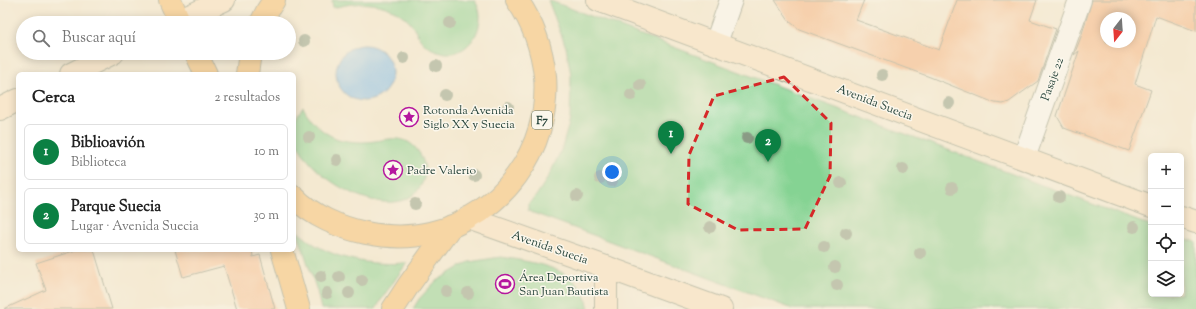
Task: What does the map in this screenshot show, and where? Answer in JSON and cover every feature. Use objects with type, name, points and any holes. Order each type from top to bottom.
[{"type":"highway","points":[[170,0],[176,16]]},
{"type":"highway","points":[[264,16],[274,0]]},
{"type":"highway","name":"F7","points":[[296,199],[315,213],[335,224],[364,233],[380,236],[405,236],[429,233],[460,222],[484,208],[505,190],[519,173],[531,153],[538,135],[544,110],[546,87],[544,64],[539,42],[531,22],[517,0]]},
{"type":"highway","points":[[199,60],[205,72]]},
{"type":"highway","points":[[247,72],[249,60]]},
{"type":"highway","name":"F7","points":[[393,309],[411,281],[460,222]]},
{"type":"highway","points":[[283,252],[300,309]]},
{"type":"main road","points":[[191,16],[224,0]]},
{"type":"main road","name":"Avenida Suecia","points":[[598,0],[1148,205]]},
{"type":"main road","points":[[75,72],[99,60]]},
{"type":"main road","points":[[0,109],[16,101]]},
{"type":"main road","points":[[1184,218],[1196,222]]},
{"type":"main road","name":"Avenida Suecia","points":[[460,222],[606,267],[721,309]]},
{"type":"main road","points":[[606,267],[606,309]]},
{"type":"street","points":[[716,43],[731,0]]},
{"type":"street","name":"Pasaje 22","points":[[1024,158],[1080,0]]},
{"type":"highlighted area","points":[[784,77],[831,123],[830,176],[805,229],[738,230],[688,204],[689,155],[714,96]]},
{"type":"green space","points":[[332,0],[474,0],[480,17],[479,26],[471,43],[464,49],[446,53],[432,49],[425,44],[420,39],[415,28],[404,17],[395,11],[376,4],[343,5],[333,8]]},
{"type":"green space","points":[[548,0],[1148,225],[1148,297],[1184,297],[1184,238],[1196,242],[1196,309],[793,309],[528,211],[528,204],[536,196],[549,176],[562,148],[570,120],[571,75],[566,47]]},
{"type":"green space","points":[[303,107],[318,126],[327,134],[338,139],[361,142],[388,139],[400,139],[405,141],[411,144],[420,154],[425,169],[424,178],[413,195],[395,202],[373,200],[350,192],[328,179],[309,162],[297,142],[296,117]]},
{"type":"green space","points":[[297,231],[317,246],[339,256],[372,263],[407,263],[376,309],[321,309],[317,291]]},
{"type":"green space","name":"Área Deportiva San Juan Bautista","points":[[501,257],[542,265],[567,276],[577,284],[585,295],[589,309],[413,309],[419,299],[436,281],[469,262]]},
{"type":"water","points":[[359,45],[369,45],[384,53],[390,62],[392,73],[390,84],[384,93],[369,101],[359,101],[348,96],[341,89],[336,78],[336,68],[341,57],[348,50]]},
{"type":"building","points":[[775,0],[864,0],[856,20],[939,50],[957,0],[1037,0],[1030,20],[1056,29],[1038,81],[1009,102],[1003,104],[995,103],[930,77],[799,29],[789,21]]},
{"type":"building","points":[[1092,0],[1196,0],[1196,31],[1156,16],[1135,84],[1151,90],[1129,151],[1064,128],[1057,116],[1079,51],[1074,55]]},
{"type":"building","points":[[70,252],[95,252],[112,309],[4,309],[46,290],[36,263]]},
{"type":"building","points":[[176,252],[252,252],[253,257],[260,255],[275,309],[237,309],[224,266],[183,277]]},
{"type":"place","name":"Rotonda Avenida Siglo XX y Suecia","points":[[409,117]]},
{"type":"place","name":"Biblioavión","points":[[671,154]]},
{"type":"place","name":"Parque Suecia","points":[[768,162]]},
{"type":"place","name":"Padre Valerio","points":[[393,170]]},
{"type":"place","name":"Área Deportiva San Juan Bautista","points":[[505,284]]}]
